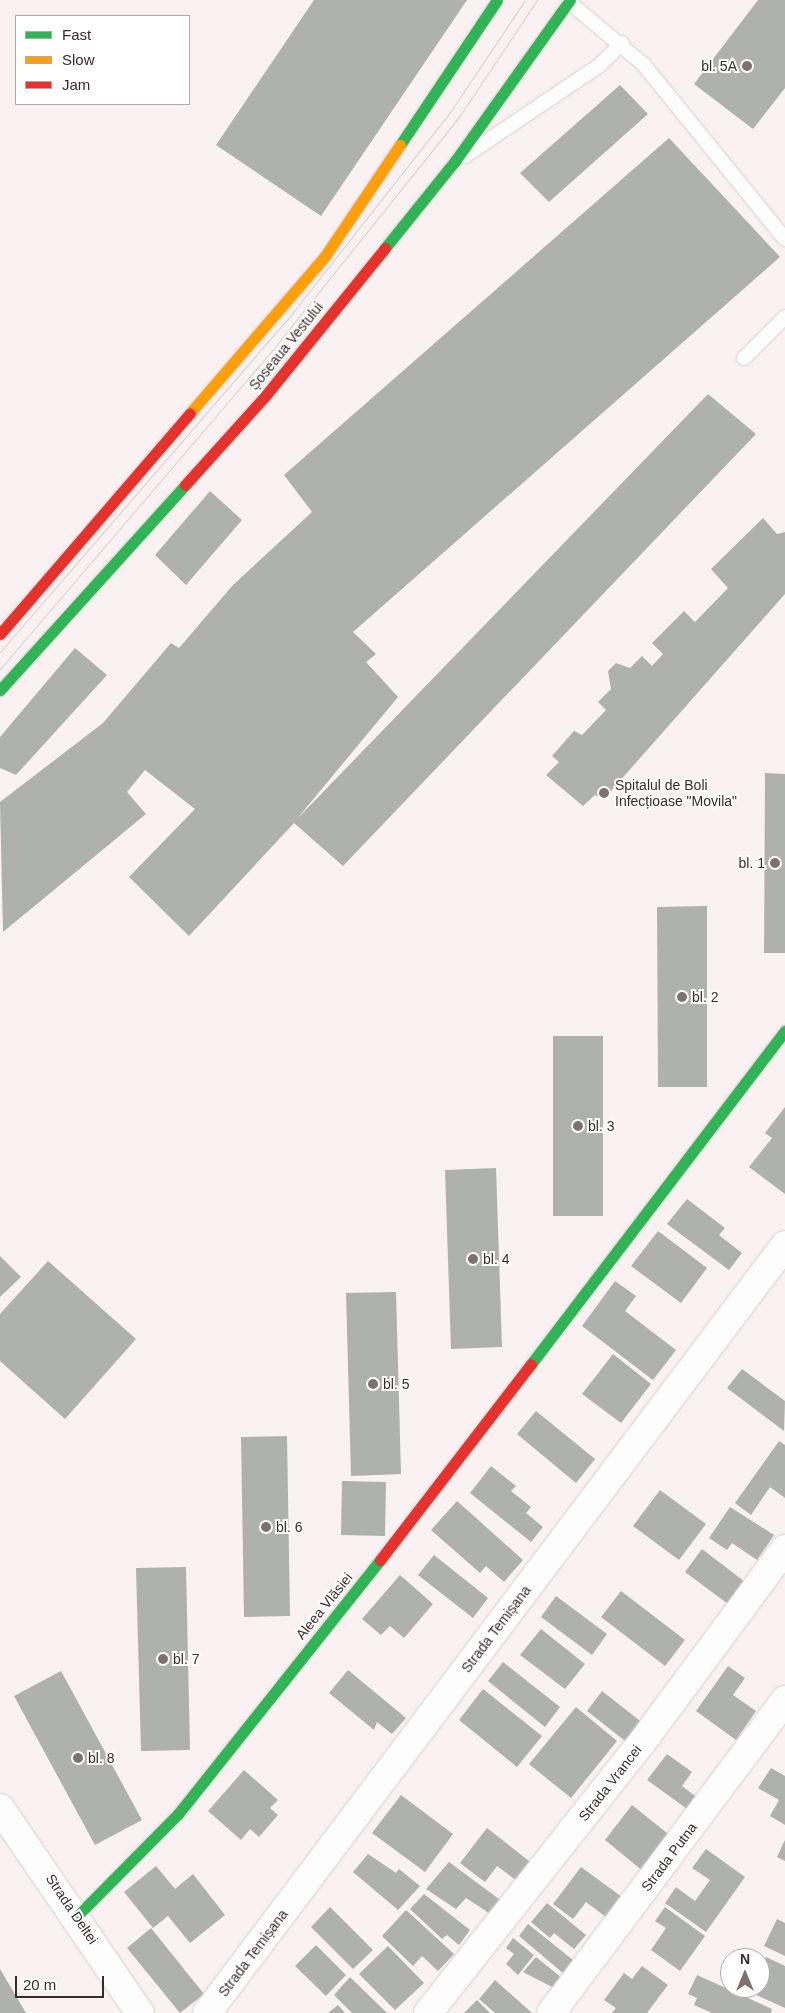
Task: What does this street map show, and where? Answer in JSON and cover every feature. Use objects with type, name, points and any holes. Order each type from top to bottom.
[{"type":"main road","name":"Șoseaua Vestului","points":[[0,634],[325,256],[497,0]]},
{"type":"main road","name":"Șoseaua Vestului","points":[[0,690],[266,395],[455,161],[569,1]]},
{"type":"main road","name":"Aleea Vlăsiei","points":[[78,1916],[178,1814],[426,1503],[785,1030]]},
{"type":"street","name":"Strada Temișana","points":[[208,2013],[785,1245]]},
{"type":"street","name":"Strada Vrancei","points":[[428,2013],[648,1734],[785,1549]]},
{"type":"street","name":"Strada Putna","points":[[551,2013],[785,1700]]},
{"type":"street","name":"Strada Deltei","points":[[0,1808],[78,1916],[140,2013]]},
{"type":"lane","points":[[569,1],[622,43],[785,239]]},
{"type":"lane","points":[[455,161],[479,150],[600,65],[622,43]]},
{"type":"lane","points":[[744,358],[785,317]]},
{"type":"building","points":[[314,0],[467,0],[321,216],[216,145]]},
{"type":"building","name":"bl. 5A","points":[[758,0],[785,0],[785,88],[753,129],[694,84]]},
{"type":"building","points":[[620,85],[648,114],[549,202],[520,173]]},
{"type":"building","points":[[669,138],[780,257],[353,632],[376,654],[366,662],[398,697],[296,820],[708,394],[756,434],[343,866],[294,823],[189,936],[129,877],[195,809],[145,770],[127,792],[146,814],[3,932],[0,802],[103,723],[171,643],[179,648],[233,585],[312,512],[284,475]]},
{"type":"building","points":[[210,491],[242,520],[186,585],[155,555]]},
{"type":"building","name":"Spitalul de Boli Infecțioase \"Movila\"","points":[[763,518],[777,534],[785,532],[785,594],[603,800],[595,795],[583,806],[546,775],[559,762],[552,756],[574,731],[582,735],[606,710],[598,702],[611,689],[608,671],[616,663],[630,668],[642,656],[652,666],[663,654],[652,643],[684,611],[695,622],[728,588],[711,569]]},
{"type":"building","points":[[75,648],[107,675],[16,775],[0,768],[0,737]]},
{"type":"building","name":"bl. 1","points":[[765,773],[785,774],[785,953],[764,953]]},
{"type":"building","name":"bl. 2","points":[[707,906],[707,1087],[658,1087],[657,907]]},
{"type":"building","name":"bl. 3","points":[[553,1036],[603,1036],[603,1216],[553,1216]]},
{"type":"building","points":[[785,1107],[785,1194],[749,1167],[772,1138],[765,1133]]},
{"type":"building","name":"bl. 4","points":[[496,1168],[502,1347],[451,1349],[445,1170]]},
{"type":"building","points":[[687,1199],[725,1228],[719,1235],[742,1253],[729,1270],[667,1224]]},
{"type":"building","points":[[658,1231],[707,1268],[681,1303],[631,1266]]},
{"type":"building","points":[[0,1256],[21,1277],[0,1297]]},
{"type":"building","points":[[48,1261],[136,1339],[65,1419],[0,1361],[0,1314]]},
{"type":"building","points":[[615,1281],[636,1296],[625,1311],[676,1350],[653,1380],[582,1326]]},
{"type":"building","name":"bl. 5","points":[[396,1292],[401,1474],[351,1476],[346,1293]]},
{"type":"building","points":[[613,1354],[651,1384],[621,1423],[582,1394]]},
{"type":"building","points":[[742,1369],[785,1401],[784,1431],[727,1388]]},
{"type":"building","points":[[536,1411],[595,1459],[576,1483],[517,1434]]},
{"type":"building","name":"bl. 6","points":[[287,1436],[290,1616],[244,1617],[241,1437]]},
{"type":"building","points":[[779,1441],[785,1445],[785,1498],[770,1487],[751,1515],[735,1503]]},
{"type":"building","points":[[491,1466],[516,1486],[511,1491],[531,1507],[526,1513],[543,1527],[531,1542],[470,1493]]},
{"type":"building","points":[[342,1481],[386,1482],[385,1536],[341,1535]]},
{"type":"building","points":[[660,1490],[706,1524],[679,1560],[633,1526]]},
{"type":"building","points":[[457,1501],[523,1560],[504,1582],[486,1566],[480,1573],[431,1530]]},
{"type":"building","points":[[730,1507],[774,1535],[757,1560],[732,1543],[727,1550],[709,1538]]},
{"type":"building","points":[[702,1549],[749,1585],[732,1607],[685,1572]]},
{"type":"building","points":[[434,1555],[488,1598],[473,1618],[418,1575]]},
{"type":"building","name":"bl. 7","points":[[186,1567],[190,1750],[141,1751],[136,1568]]},
{"type":"building","points":[[400,1575],[433,1604],[404,1638],[390,1626],[381,1635],[362,1619]]},
{"type":"building","points":[[621,1591],[685,1640],[665,1666],[601,1617]]},
{"type":"building","points":[[556,1596],[607,1634],[592,1655],[541,1617]]},
{"type":"building","points":[[541,1629],[585,1664],[565,1689],[520,1655]]},
{"type":"building","points":[[503,1662],[560,1707],[545,1727],[488,1681]]},
{"type":"building","points":[[728,1666],[745,1678],[733,1695],[756,1711],[736,1740],[696,1711]]},
{"type":"building","points":[[348,1670],[406,1718],[392,1734],[377,1722],[374,1730],[329,1693]]},
{"type":"building","name":"bl. 8","points":[[61,1671],[142,1820],[95,1845],[14,1696]]},
{"type":"building","points":[[483,1689],[542,1736],[517,1767],[459,1720]]},
{"type":"building","points":[[602,1691],[644,1724],[629,1744],[587,1711]]},
{"type":"building","points":[[576,1707],[617,1741],[571,1798],[529,1764]]},
{"type":"building","points":[[667,1754],[692,1772],[682,1786],[699,1799],[690,1811],[647,1780]]},
{"type":"building","points":[[771,1768],[785,1776],[785,1825],[770,1816],[779,1800],[758,1788]]},
{"type":"building","points":[[244,1770],[278,1800],[270,1808],[278,1815],[259,1837],[250,1829],[241,1840],[208,1811]]},
{"type":"building","points":[[401,1795],[453,1834],[425,1872],[372,1833]]},
{"type":"building","points":[[632,1805],[672,1837],[644,1872],[605,1840]]},
{"type":"building","points":[[487,1828],[534,1865],[520,1883],[497,1866],[485,1882],[460,1863]]},
{"type":"building","points":[[785,1840],[785,1861],[777,1857]]},
{"type":"building","points":[[706,1849],[745,1877],[706,1932],[665,1903],[676,1887],[695,1901],[710,1880],[692,1868]]},
{"type":"building","points":[[368,1854],[396,1873],[399,1869],[420,1886],[398,1910],[353,1872]]},
{"type":"building","points":[[449,1862],[503,1902],[492,1915],[466,1898],[456,1909],[426,1889]]},
{"type":"building","points":[[156,1866],[175,1889],[193,1874],[225,1915],[190,1943],[168,1916],[153,1928],[124,1892]]},
{"type":"building","points":[[581,1867],[622,1897],[606,1917],[586,1902],[573,1919],[553,1904]]},
{"type":"building","points":[[424,1894],[470,1930],[459,1945],[447,1935],[442,1939],[410,1909]]},
{"type":"building","points":[[547,1903],[586,1935],[574,1949],[554,1933],[550,1938],[531,1922]]},
{"type":"building","points":[[330,1907],[373,1950],[353,1969],[311,1927]]},
{"type":"building","points":[[665,1907],[705,1936],[680,1971],[651,1950],[666,1928],[655,1921]]},
{"type":"building","points":[[406,1910],[454,1954],[438,1971],[422,1956],[413,1966],[382,1936]]},
{"type":"building","points":[[777,1919],[785,1923],[785,1956],[764,1946]]},
{"type":"building","points":[[528,1924],[573,1960],[563,1973],[519,1936]]},
{"type":"building","points":[[151,1928],[204,1994],[180,2013],[127,1948]]},
{"type":"building","points":[[513,1938],[534,1955],[518,1975],[506,1964],[514,1954],[506,1948]]},
{"type":"building","points":[[316,1945],[346,1975],[326,1996],[295,1966]]},
{"type":"building","points":[[388,1946],[424,1983],[395,2010],[359,1974]]},
{"type":"building","points":[[536,1957],[562,1978],[554,1988],[523,1972]]},
{"type":"building","points":[[770,1959],[785,1966],[785,2008],[763,1998],[770,1998]]},
{"type":"building","points":[[642,1966],[668,1985],[647,2013],[612,2013],[616,2008],[604,2000],[624,1973],[632,1979]]},
{"type":"building","points":[[0,1969],[26,2013],[0,2013]]},
{"type":"building","points":[[697,1975],[720,1985],[720,1998],[748,1998],[772,2009],[771,2013],[712,2013],[694,2005],[697,1998],[688,1994]]},
{"type":"building","points":[[350,1977],[387,2013],[352,2013],[334,1995]]},
{"type":"building","points":[[495,1980],[532,2013],[495,2013],[479,1999]]},
{"type":"building","points":[[477,2000],[490,2013],[464,2013]]},
{"type":"building","points":[[338,2005],[345,2013],[328,2013]]},
{"type":"tram line","points":[[0,652],[294,311],[451,111],[525,0]]},
{"type":"tram line","points":[[0,669],[278,343],[459,117],[537,0]]},
{"type":"traffic: fast","points":[[400,145],[497,0]]},
{"type":"traffic: fast","points":[[385,248],[455,161],[570,0]]},
{"type":"traffic: fast","points":[[0,690],[185,485]]},
{"type":"traffic: fast","points":[[531,1364],[785,1031]]},
{"type":"traffic: fast","points":[[77,1916],[178,1814],[380,1560]]},
{"type":"traffic: slow","points":[[190,413],[325,256],[400,145]]},
{"type":"traffic: jam","points":[[185,485],[266,395],[385,248]]},
{"type":"traffic: jam","points":[[0,634],[190,413]]},
{"type":"traffic: jam","points":[[380,1560],[531,1364]]},
{"type":"place","name":"bl. 5A","points":[[747,66]]},
{"type":"place","name":"Spitalul de Boli Infecțioase \"Movila\"","points":[[604,793]]},
{"type":"place","name":"bl. 1","points":[[775,863]]},
{"type":"place","name":"bl. 2","points":[[682,997]]},
{"type":"place","name":"bl. 3","points":[[578,1126]]},
{"type":"place","name":"bl. 4","points":[[473,1259]]},
{"type":"place","name":"bl. 5","points":[[373,1384]]},
{"type":"place","name":"bl. 6","points":[[266,1527]]},
{"type":"place","name":"bl. 7","points":[[163,1659]]},
{"type":"place","name":"bl. 8","points":[[78,1758]]}]
